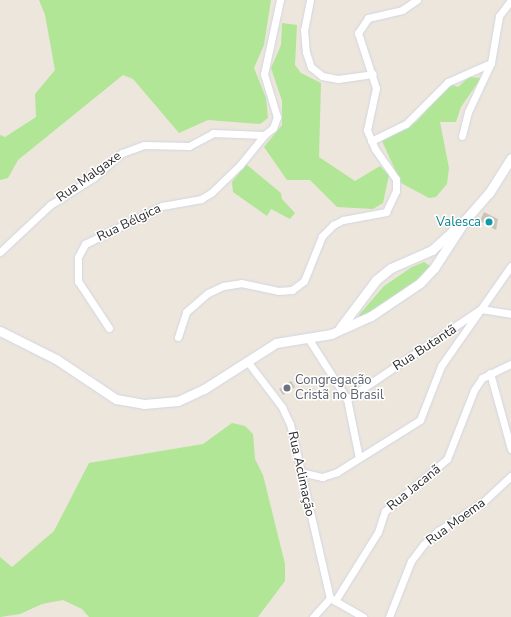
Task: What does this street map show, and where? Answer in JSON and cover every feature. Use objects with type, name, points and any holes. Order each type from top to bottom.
[{"type":"street","points":[[264,135],[274,128],[277,117],[264,74],[280,0]]},
{"type":"street","points":[[310,0],[304,30],[306,52],[311,67],[322,76],[338,79],[373,74]]},
{"type":"street","points":[[178,337],[186,312],[208,293],[223,286],[241,283],[278,291],[292,290],[304,281],[322,236],[333,225],[343,220],[380,215],[386,212],[396,191],[396,179],[371,141],[366,125],[375,94],[373,74],[360,44],[360,28],[368,18],[402,10],[417,0]]},
{"type":"street","points":[[462,136],[468,112],[491,63],[496,26],[511,0]]},
{"type":"street","points":[[371,141],[406,124],[448,82],[491,63]]},
{"type":"street","name":"Rua Malgaxe","points":[[0,252],[50,205],[93,178],[122,153],[144,145],[189,146],[214,133],[264,135]]},
{"type":"street","name":"Rua Bélgica","points":[[109,328],[78,281],[78,257],[85,244],[158,208],[201,199],[211,193],[240,165],[264,135]]},
{"type":"street","points":[[0,331],[56,359],[108,396],[135,404],[178,401],[194,396],[276,343],[308,338],[337,331],[371,316],[420,283],[434,268],[466,219],[489,192],[511,158]]},
{"type":"street","points":[[337,331],[376,280],[391,268],[423,255],[466,219]]},
{"type":"street","points":[[423,255],[433,261],[434,268]]},
{"type":"street","points":[[300,472],[322,477],[337,472],[420,420],[441,366],[511,266]]},
{"type":"street","points":[[481,309],[511,314]]},
{"type":"street","name":"Rua Butantã","points":[[348,399],[481,309]]},
{"type":"street","points":[[308,338],[348,399],[359,458]]},
{"type":"street","name":"Rua Aclimação","points":[[247,361],[282,407],[290,424],[300,472],[332,599]]},
{"type":"street","name":"Rua Jacanã","points":[[313,617],[332,599],[378,532],[385,511],[447,459],[474,390],[490,372],[511,364]]},
{"type":"street","points":[[490,372],[511,449]]},
{"type":"street","name":"Rua Moema","points":[[389,617],[411,561],[423,545],[438,531],[484,502],[511,476]]},
{"type":"street","points":[[332,599],[363,617]]},
{"type":"green space","points":[[39,0],[271,0],[264,45],[254,68],[266,98],[268,118],[260,124],[208,120],[179,133],[133,79],[123,75],[18,160],[8,178],[0,180],[0,135],[5,137],[36,117],[35,94],[55,70],[45,15]]},
{"type":"green space","points":[[282,23],[297,25],[295,65],[301,73],[321,83],[319,157],[355,181],[380,166],[389,175],[383,203],[373,209],[337,207],[310,180],[287,180],[264,147],[282,125],[282,101],[271,68],[281,45]]},
{"type":"green space","points":[[469,77],[481,78],[461,107],[456,122],[440,122],[449,168],[447,184],[436,197],[429,198],[401,183],[382,141],[416,122],[450,84],[458,87]]},
{"type":"green space","points":[[246,164],[281,193],[282,199],[295,213],[290,219],[271,209],[267,216],[233,192],[232,182]]},
{"type":"green space","points":[[424,262],[430,266],[414,283],[361,318],[359,315],[384,286],[412,267]]},
{"type":"green space","points":[[232,423],[245,426],[253,434],[255,459],[263,475],[285,564],[285,581],[258,617],[89,617],[82,609],[63,600],[42,604],[20,614],[0,617],[0,557],[12,567],[54,531],[89,463],[203,444]]},
{"type":"building","name":"Valesca","points":[[484,212],[498,219],[496,230],[480,221]]},
{"type":"building","name":"Congregação Cristã no Brasil","points":[[291,381],[295,387],[283,395],[279,389]]},
{"type":"place","name":"Valesca","points":[[489,222]]},
{"type":"place","name":"Congregação Cristã no Brasil","points":[[287,388]]}]
